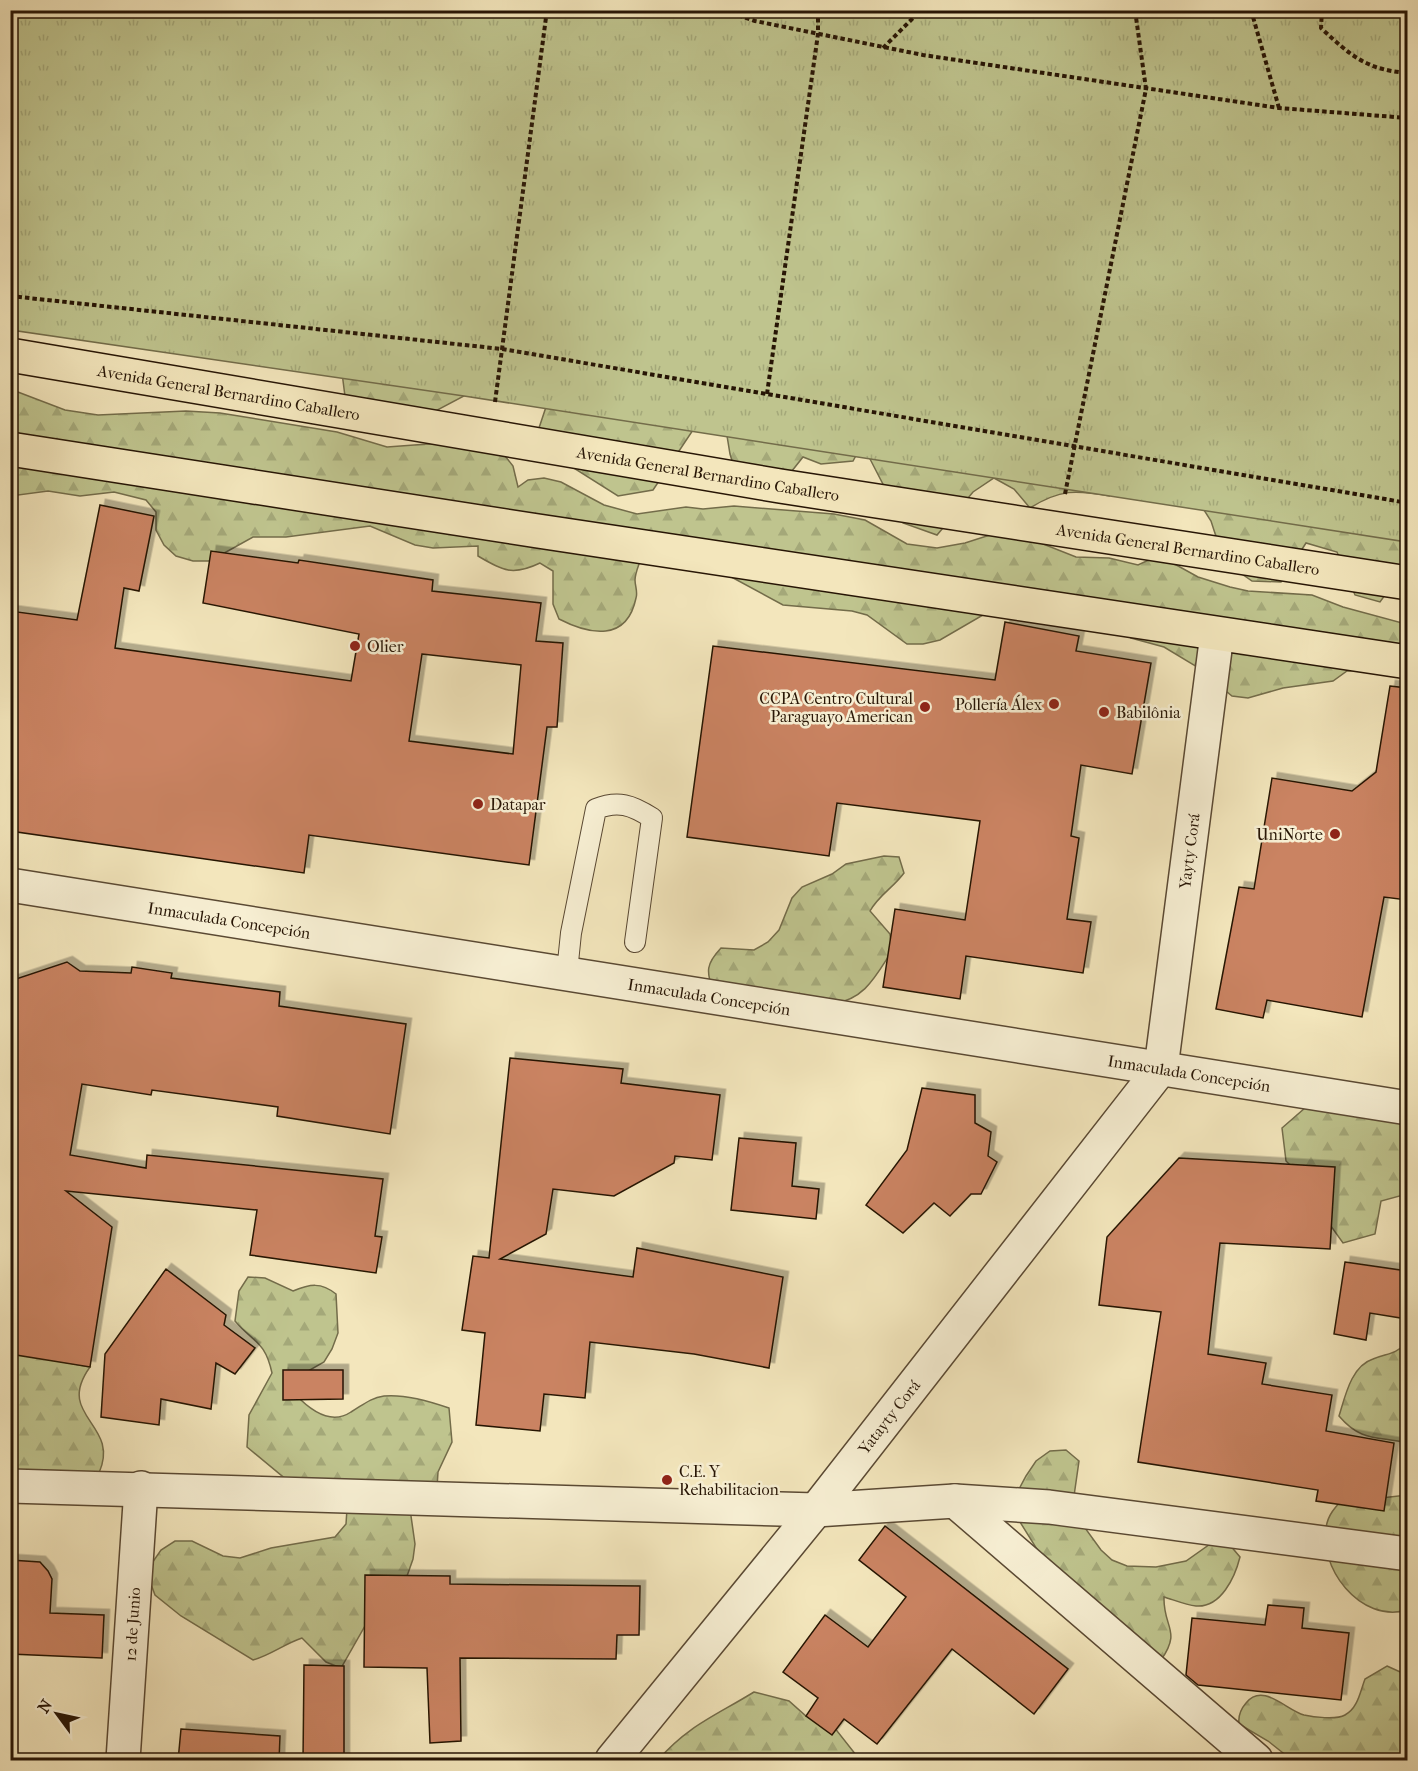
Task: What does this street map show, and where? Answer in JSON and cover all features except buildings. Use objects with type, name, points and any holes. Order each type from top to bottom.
[{"type":"main road","name":"Avenida General Bernardino Caballero","points":[[10,355],[1059,530],[1407,583]]},
{"type":"main road","points":[[10,449],[1407,662]]},
{"type":"street","name":"Yayty Corá","points":[[1161,1068],[1217,634]]},
{"type":"street","name":"Inmaculada Concepción","points":[[10,885],[567,972],[1407,1108]]},
{"type":"street","name":"Yatayty Corá","points":[[612,1761],[816,1510],[1161,1068]]},
{"type":"street","points":[[10,1486],[141,1488],[816,1510],[955,1501],[1049,1507],[1407,1554]]},
{"type":"street","name":"12 de Junio","points":[[123,1761],[141,1488]]},
{"type":"street","points":[[955,1501],[1256,1761]]},
{"type":"lane","points":[[567,972],[571,933],[596,809],[609,804],[632,805],[652,818],[635,942]]},
{"type":"path","points":[[490,435],[547,10]]},
{"type":"path","points":[[724,10],[755,21],[883,49],[1279,108],[1407,117]]},
{"type":"path","points":[[767,394],[818,34],[818,10]]},
{"type":"path","points":[[883,49],[921,10]]},
{"type":"path","points":[[1059,530],[1146,89],[1135,10]]},
{"type":"path","points":[[1251,10],[1279,108]]},
{"type":"path","points":[[1322,10],[1321,28],[1349,54],[1383,71],[1407,73]]},
{"type":"path","points":[[10,296],[502,349],[1407,503]]},
{"type":"green space","points":[[11,10],[1407,11],[1407,542],[464,396],[11,330]]},
{"type":"green space","points":[[340,357],[464,396],[394,433],[347,412]]},
{"type":"green space","points":[[553,386],[701,418],[653,490],[618,496],[534,443]]},
{"type":"green space","points":[[10,389],[65,410],[98,415],[186,411],[220,413],[337,432],[387,447],[455,442],[502,452],[513,466],[518,487],[528,480],[544,478],[561,482],[604,505],[637,514],[686,507],[703,509],[734,506],[834,514],[865,520],[907,544],[937,548],[965,543],[996,533],[1028,538],[1076,557],[1109,558],[1138,565],[1153,558],[1171,562],[1198,577],[1230,587],[1248,591],[1312,595],[1343,607],[1406,624],[1407,667],[1347,671],[1333,681],[1283,688],[1248,698],[1232,696],[1194,665],[1164,647],[1131,638],[1103,619],[988,612],[940,640],[923,644],[907,644],[867,615],[852,611],[783,605],[724,573],[640,561],[635,578],[637,596],[625,622],[606,631],[595,631],[583,629],[559,619],[553,604],[553,571],[540,563],[522,570],[508,570],[478,556],[478,546],[433,548],[415,545],[370,526],[286,537],[253,537],[210,561],[193,561],[176,556],[164,545],[156,530],[156,512],[146,500],[114,492],[80,496],[48,491],[11,496]]},
{"type":"green space","points":[[721,399],[866,437],[853,461],[821,464],[803,457],[780,486],[742,494],[730,454]]},
{"type":"green space","points":[[916,413],[1110,496],[1078,492],[1060,494],[1030,508],[1014,489],[994,478],[973,492],[937,535],[903,523],[870,459]]},
{"type":"green space","points":[[1197,499],[1407,507],[1407,605],[1401,601],[1401,573],[1380,602],[1355,595],[1337,552],[1306,543],[1281,582],[1252,581],[1222,555],[1211,521]]},
{"type":"green space","points":[[884,856],[899,857],[904,873],[870,911],[890,934],[892,951],[874,978],[861,992],[833,1004],[713,991],[708,973],[712,959],[721,948],[754,950],[768,942],[779,930],[792,898],[802,887],[832,874],[846,864]]},
{"type":"green space","points":[[1407,1103],[1407,1194],[1381,1201],[1375,1234],[1343,1243],[1323,1215],[1308,1183],[1286,1161],[1282,1128],[1305,1108]]},
{"type":"green space","points":[[248,1277],[265,1278],[293,1291],[315,1285],[325,1287],[336,1294],[338,1333],[332,1349],[324,1362],[308,1371],[295,1394],[313,1410],[328,1416],[343,1416],[375,1398],[384,1396],[417,1399],[449,1408],[452,1442],[438,1472],[437,1488],[410,1509],[415,1544],[407,1576],[365,1626],[341,1668],[326,1662],[302,1638],[253,1660],[181,1616],[155,1595],[149,1579],[152,1563],[161,1550],[175,1541],[192,1541],[223,1556],[240,1558],[271,1548],[335,1537],[346,1524],[347,1509],[287,1480],[247,1447],[249,1415],[272,1373],[262,1348],[235,1321],[239,1291]]},
{"type":"green space","points":[[1407,1343],[1407,1443],[1362,1434],[1339,1416],[1350,1383],[1365,1363],[1394,1352]]},
{"type":"green space","points":[[11,1352],[90,1367],[81,1384],[79,1398],[102,1442],[103,1456],[99,1473],[28,1476],[11,1503]]},
{"type":"green space","points":[[1066,1450],[1079,1461],[1072,1510],[1101,1550],[1112,1560],[1127,1566],[1156,1567],[1186,1561],[1213,1542],[1229,1544],[1240,1557],[1230,1582],[1220,1597],[1213,1602],[1196,1606],[1164,1597],[1164,1607],[1171,1635],[1167,1650],[1161,1660],[1063,1591],[1020,1522],[1016,1506],[1018,1491],[1026,1476],[1036,1461],[1050,1451]]},
{"type":"green space","points":[[1349,1494],[1381,1498],[1407,1495],[1407,1610],[1390,1612],[1374,1608],[1359,1600],[1335,1574],[1328,1557],[1325,1540],[1327,1523],[1333,1511]]},
{"type":"green space","points":[[1387,1666],[1407,1675],[1407,1760],[1292,1760],[1268,1741],[1239,1724],[1240,1713],[1244,1706],[1253,1697],[1260,1695],[1275,1699],[1304,1715],[1341,1717],[1356,1704],[1365,1679]]},
{"type":"green space","points":[[754,1692],[789,1701],[806,1716],[834,1727],[860,1760],[658,1760],[692,1729]]},
{"type":"place","name":"Olier","points":[[355,646]]},
{"type":"place","name":"Pollería Álex","points":[[1054,704]]},
{"type":"place","name":"CCPA Centro Cultural Paraguayo American","points":[[925,707]]},
{"type":"place","name":"Babilônia","points":[[1104,712]]},
{"type":"place","name":"Datapar","points":[[478,804]]},
{"type":"place","name":"UniNorte","points":[[1335,834]]},
{"type":"place","name":"C.E. Y Rehabilitacion","points":[[667,1480]]}]
